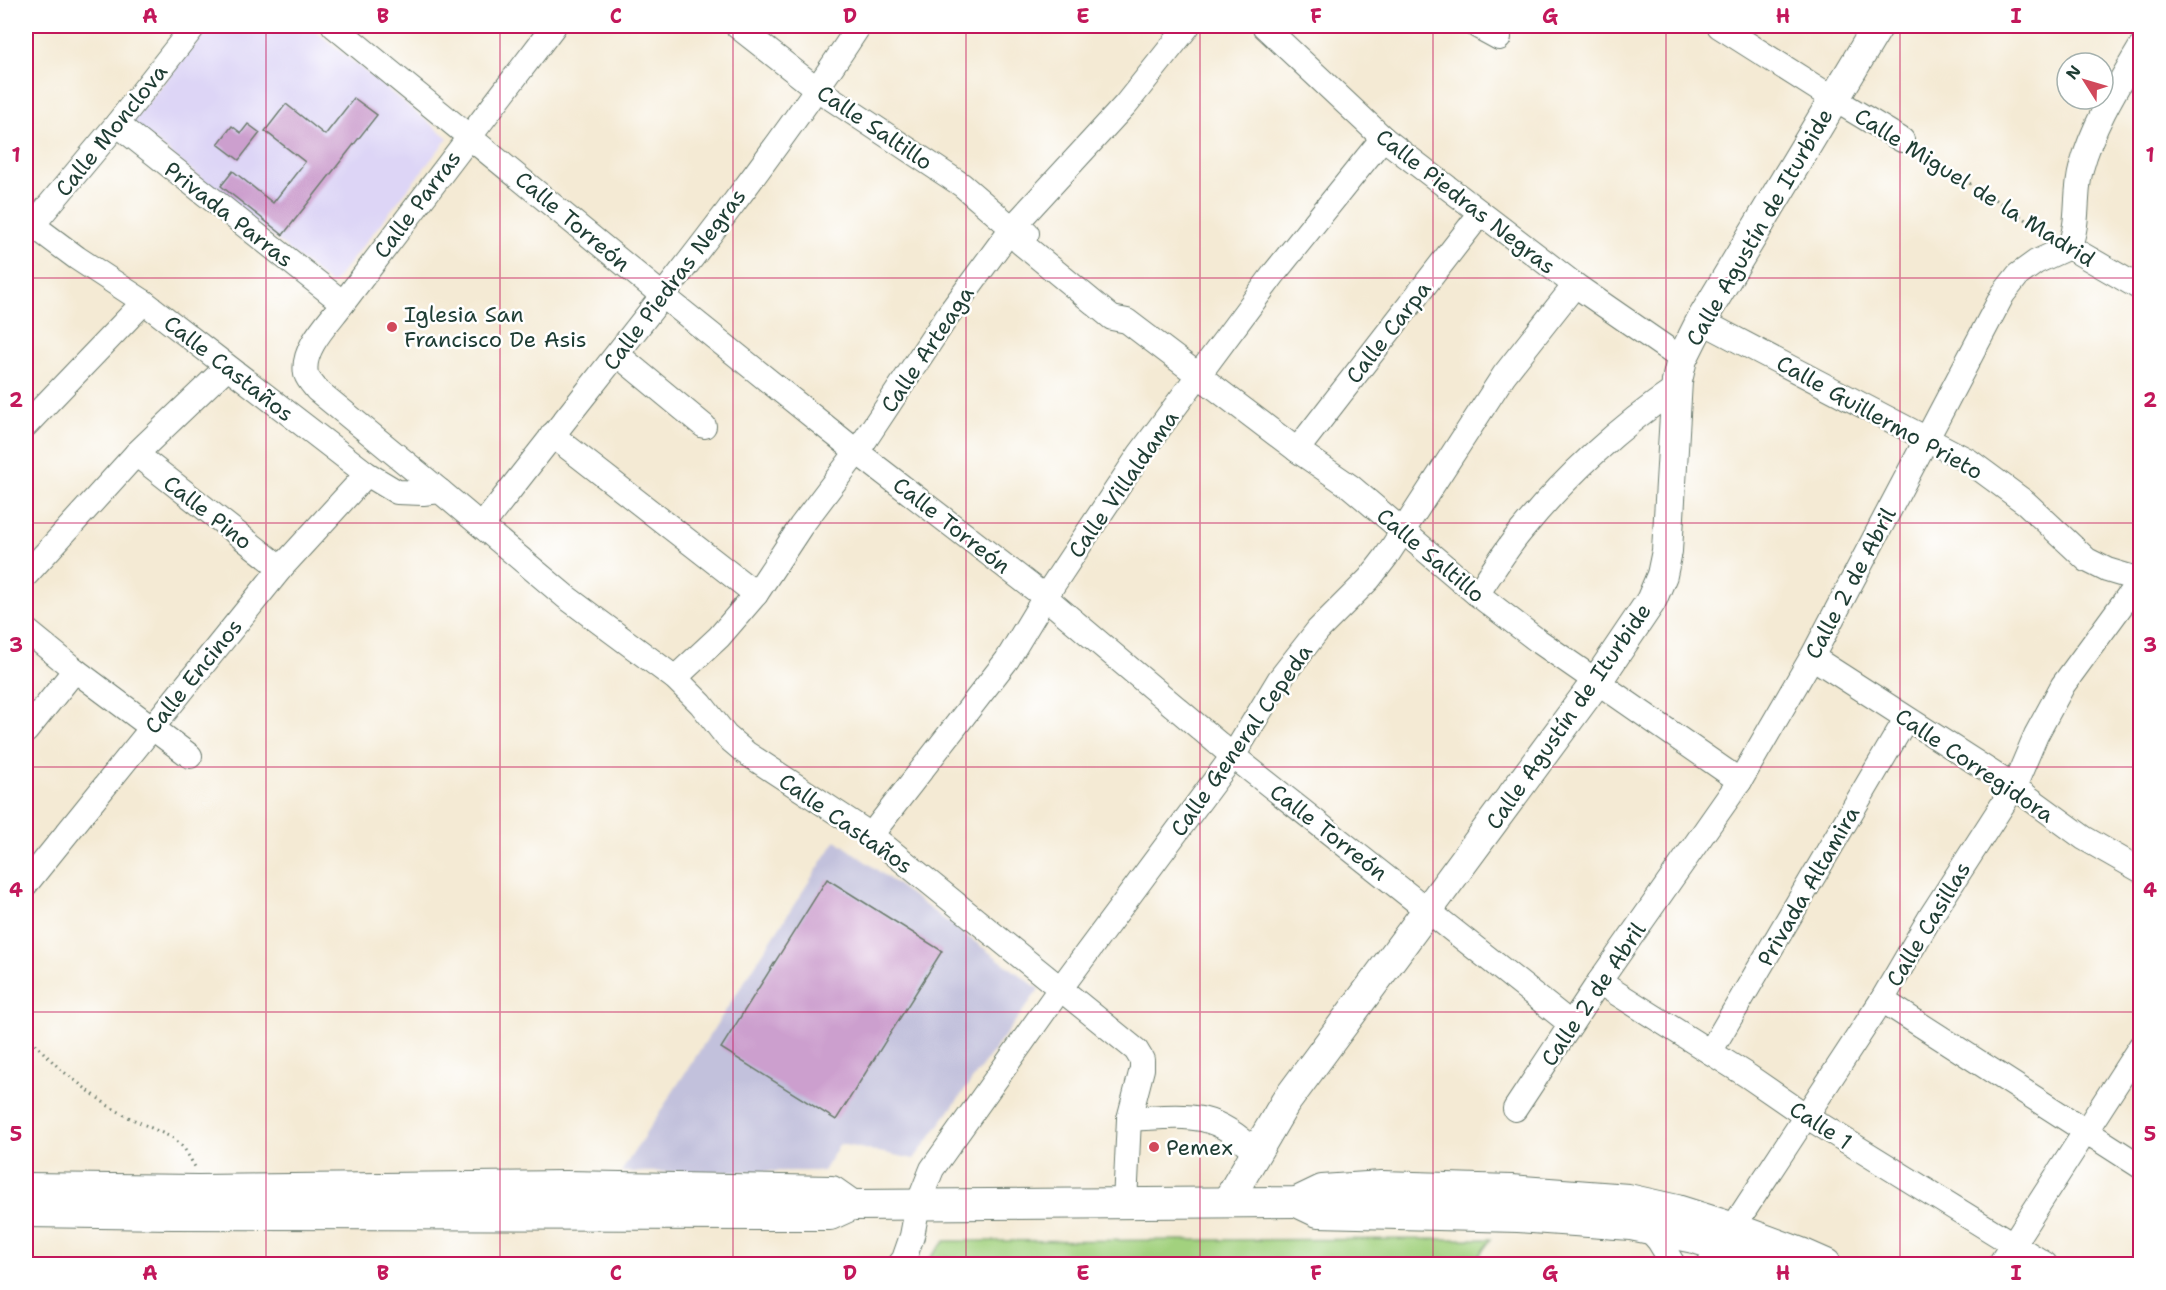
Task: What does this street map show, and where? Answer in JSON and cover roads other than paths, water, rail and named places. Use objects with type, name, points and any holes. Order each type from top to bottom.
[{"type":"main road","name":"Calle Agustín de Iturbide","points":[[1227,1202],[1285,1103],[1597,681],[1651,601],[1662,575],[1670,521],[1677,388],[1682,359],[1701,321],[1878,26]]},
{"type":"main road","points":[[26,1188],[198,1190],[566,1186],[832,1191],[852,1204]]},
{"type":"main road","points":[[1297,1202],[1322,1190],[1382,1186],[1511,1190],[1628,1199],[1677,1210],[1721,1246],[1801,1253],[1826,1264]]},
{"type":"main road","points":[[26,1212],[173,1215],[830,1215],[852,1204],[1297,1202],[1318,1212],[1518,1217],[1647,1227],[1721,1246],[1778,1264]]},
{"type":"street","name":"Calle Monclova","points":[[28,226],[117,124],[194,26]]},
{"type":"street","name":"Calle Torreón","points":[[334,26],[857,452],[1045,597],[1233,756],[1571,1024]]},
{"type":"street","name":"Calle Parras","points":[[317,390],[307,377],[305,363],[312,347],[469,135],[554,26]]},
{"type":"street","name":"Calle Saltillo","points":[[737,26],[817,89],[962,185],[1012,228],[1021,243],[1112,318],[1127,321],[1297,450],[1351,487],[1477,594],[1537,640],[1740,781]]},
{"type":"street","name":"Calle Piedras Negras","points":[[482,526],[552,435],[618,355],[817,89],[859,26]]},
{"type":"street","name":"Calle Arteaga","points":[[675,678],[719,637],[756,594],[801,526],[857,452],[948,315],[1012,228],[1126,104],[1188,26]]},
{"type":"street","name":"Calle Piedras Negras","points":[[1264,26],[1383,138],[1575,285],[1682,359]]},
{"type":"street","points":[[1477,26],[1499,38]]},
{"type":"street","name":"Calle Miguel de la Madrid","points":[[1719,26],[1902,140]]},
{"type":"street","points":[[2069,247],[2074,235],[2080,171],[2096,126],[2140,48]]},
{"type":"street","name":"Privada Parras","points":[[117,124],[343,303]]},
{"type":"street","name":"Calle Villaldama","points":[[871,835],[1007,660],[1045,597],[1140,454],[1276,271],[1383,138]]},
{"type":"street","name":"Calle Carpa","points":[[1297,450],[1480,214]]},
{"type":"street","name":"Calle Castaños","points":[[28,226],[144,302],[367,474],[397,492],[440,491]]},
{"type":"street","name":"Calle Miguel de la Madrid","points":[[2069,247],[2140,288]]},
{"type":"street","name":"Calle 2 de Abril","points":[[1515,1109],[1599,982],[1740,781],[1812,657],[2003,294],[2018,275],[2036,262],[2069,247]]},
{"type":"street","name":"Calle General Cepeda","points":[[900,1264],[912,1236],[918,1204],[932,1169],[1060,989],[1233,756],[1279,681],[1318,630],[1369,579],[1386,557],[1498,385],[1575,285]]},
{"type":"street","points":[[26,426],[144,302]]},
{"type":"street","name":"Calle Guillermo Prieto","points":[[1701,321],[1969,461],[2026,503],[2087,560],[2107,570],[2140,580]]},
{"type":"street","points":[[618,355],[704,426]]},
{"type":"street","points":[[26,575],[136,454],[227,367]]},
{"type":"street","points":[[1477,594],[1521,530],[1585,463],[1648,408],[1677,388]]},
{"type":"street","name":"Calle Castaños","points":[[317,390],[566,597],[675,678],[701,704],[726,736],[746,753],[871,835],[1137,1050],[1142,1060],[1142,1069],[1129,1119],[1125,1203]]},
{"type":"street","points":[[552,435],[756,594]]},
{"type":"street","name":"Calle Pino","points":[[136,454],[281,568]]},
{"type":"street","name":"Calle Encinos","points":[[26,884],[281,568],[367,474]]},
{"type":"street","name":"Calle Casillas","points":[[1721,1246],[1882,1000],[1931,916],[2014,787],[2036,735],[2063,685],[2140,580]]},
{"type":"street","points":[[26,630],[75,670],[190,756]]},
{"type":"street","name":"Calle Corregidora","points":[[1812,657],[2014,787],[2084,838],[2140,870]]},
{"type":"street","points":[[26,731],[75,670]]},
{"type":"street","name":"Privada Altamira","points":[[1710,1052],[1906,719]]},
{"type":"street","name":"Calle 1","points":[[1599,982],[1806,1116],[2045,1264]]},
{"type":"street","points":[[1882,1000],[2140,1166]]},
{"type":"street","points":[[2000,1264],[2140,1047]]},
{"type":"street","points":[[1129,1119],[1182,1116],[1207,1119],[1222,1125],[1256,1152]]},
{"type":"street","points":[[1647,1227],[1673,1264]]},
{"type":"place","name":"Iglesia San Francisco De Asis","points":[[392,327]]},
{"type":"place","name":"Pemex","points":[[1154,1147]]}]
